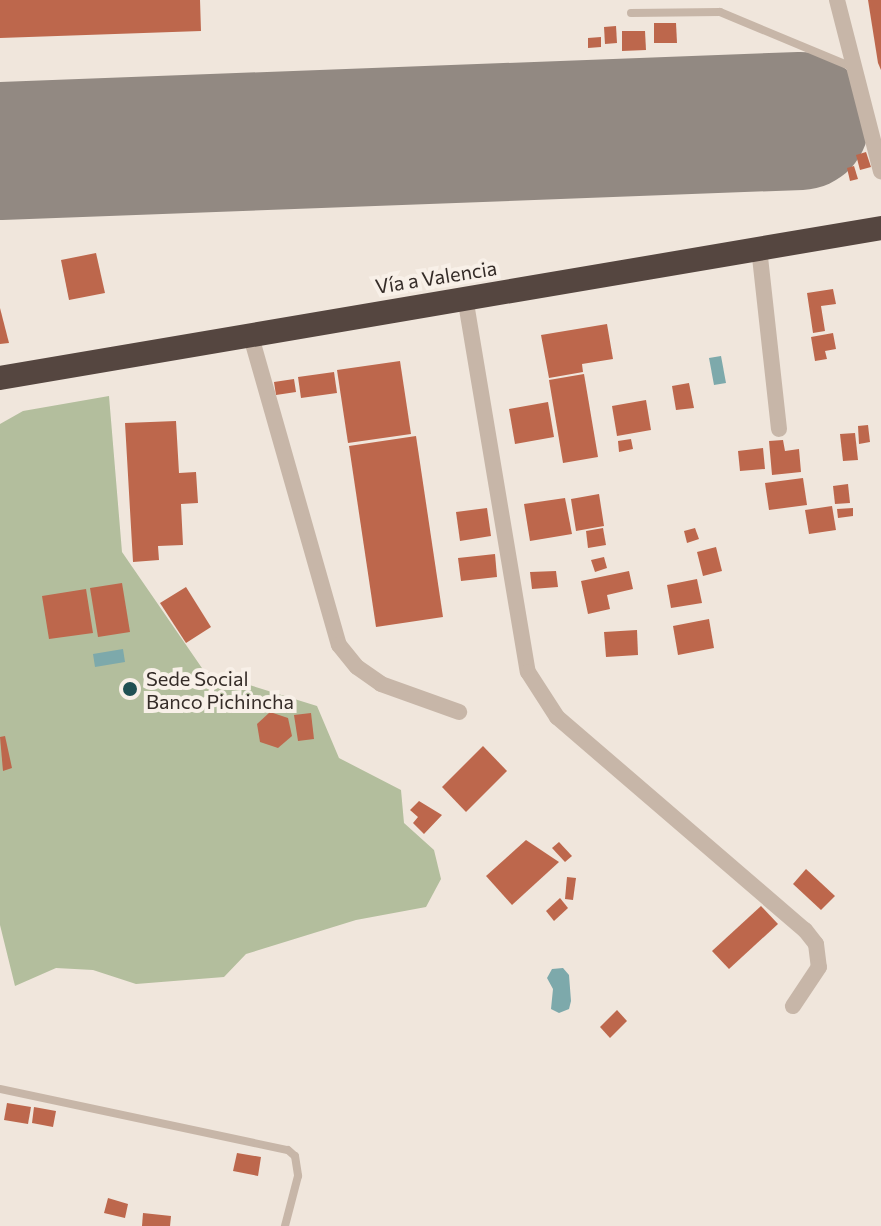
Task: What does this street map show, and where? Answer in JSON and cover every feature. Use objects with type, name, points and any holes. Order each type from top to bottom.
[{"type":"highway","name":"Vía a Valencia","points":[[0,378],[250,333],[881,228]]},
{"type":"street","points":[[837,0],[881,171]]},
{"type":"street","points":[[759,248],[779,429]]},
{"type":"street","points":[[465,297],[528,672],[557,717],[805,930],[816,944],[819,967],[793,1006]]},
{"type":"street","points":[[250,333],[339,645],[357,667],[381,684],[459,712]]},
{"type":"lane","points":[[631,13],[720,12],[852,67]]},
{"type":"lane","points":[[0,1089],[288,1150],[295,1156],[298,1176],[285,1226]]},
{"type":"green space","name":"Sede Social Banco Pichincha","points":[[109,396],[122,552],[204,671],[317,706],[339,758],[401,790],[404,823],[434,850],[441,879],[426,907],[356,920],[246,954],[224,977],[136,984],[93,970],[56,968],[15,986],[0,925],[0,424],[23,411]]},
{"type":"water","points":[[721,356],[726,383],[714,385],[709,358]]},
{"type":"water","points":[[123,649],[125,662],[95,667],[93,654]]},
{"type":"water","points":[[563,968],[569,975],[571,1001],[569,1009],[559,1013],[551,1009],[553,989],[547,978],[552,969]]},
{"type":"building","points":[[0,0],[200,0],[201,31],[0,38]]},
{"type":"building","points":[[868,0],[881,0],[881,70],[878,63]]},
{"type":"building","points":[[654,23],[676,23],[677,43],[654,43]]},
{"type":"building","points":[[616,26],[617,43],[605,44],[604,27]]},
{"type":"building","points":[[622,31],[645,31],[646,50],[622,51]]},
{"type":"building","points":[[601,37],[601,47],[588,48],[588,38]]},
{"type":"building","points":[[866,152],[871,167],[860,170],[856,155]]},
{"type":"building","points":[[854,166],[858,179],[850,181],[847,168]]},
{"type":"building","points":[[96,253],[105,293],[69,300],[61,260]]},
{"type":"building","points":[[833,289],[836,304],[821,306],[825,331],[813,333],[807,293]]},
{"type":"building","points":[[0,308],[9,343],[0,344]]},
{"type":"building","points":[[607,324],[613,359],[582,364],[583,372],[549,378],[541,335]]},
{"type":"building","points":[[833,333],[836,349],[825,351],[827,359],[815,361],[811,337]]},
{"type":"building","points":[[400,361],[411,434],[348,443],[337,370]]},
{"type":"building","points":[[334,372],[337,393],[301,398],[298,377]]},
{"type":"building","points":[[584,374],[598,457],[563,463],[549,380]]},
{"type":"building","points":[[294,379],[296,392],[276,395],[274,382]]},
{"type":"building","points":[[689,383],[694,408],[676,410],[672,386]]},
{"type":"building","points":[[646,400],[651,430],[617,436],[612,406]]},
{"type":"building","points":[[548,402],[554,437],[515,444],[509,409]]},
{"type":"building","points":[[176,421],[179,473],[196,472],[198,503],[181,504],[183,545],[158,546],[159,560],[133,562],[125,423]]},
{"type":"building","points":[[868,425],[870,442],[859,444],[858,426]]},
{"type":"building","points":[[855,433],[858,460],[843,461],[840,434]]},
{"type":"building","points":[[416,436],[443,617],[376,627],[349,446]]},
{"type":"building","points":[[631,439],[633,449],[619,452],[618,441]]},
{"type":"building","points":[[783,440],[785,451],[799,449],[801,472],[772,475],[769,441]]},
{"type":"building","points":[[763,448],[765,469],[740,471],[738,451]]},
{"type":"building","points":[[803,478],[807,505],[769,510],[765,483]]},
{"type":"building","points":[[848,484],[850,503],[835,504],[833,486]]},
{"type":"building","points":[[599,494],[604,526],[576,531],[571,499]]},
{"type":"building","points":[[565,498],[572,534],[530,541],[524,504]]},
{"type":"building","points":[[832,506],[836,530],[809,534],[805,510]]},
{"type":"building","points":[[487,508],[491,536],[460,541],[456,512]]},
{"type":"building","points":[[853,508],[853,516],[838,518],[837,509]]},
{"type":"building","points":[[603,528],[606,545],[588,548],[586,531]]},
{"type":"building","points":[[695,528],[699,539],[687,543],[684,531]]},
{"type":"building","points":[[716,547],[722,571],[703,576],[697,552]]},
{"type":"building","points":[[495,554],[497,577],[461,581],[458,558]]},
{"type":"building","points":[[604,557],[607,568],[595,572],[591,560]]},
{"type":"building","points":[[556,571],[558,587],[532,589],[530,572]]},
{"type":"building","points":[[629,571],[633,589],[607,595],[610,609],[588,614],[581,581]]},
{"type":"building","points":[[697,579],[702,603],[671,608],[667,585]]},
{"type":"building","points":[[122,583],[130,632],[98,637],[90,588]]},
{"type":"building","points":[[186,587],[211,627],[186,643],[160,603]]},
{"type":"building","points":[[86,589],[93,633],[49,639],[42,596]]},
{"type":"building","points":[[709,619],[714,648],[678,655],[673,626]]},
{"type":"building","points":[[637,630],[638,655],[606,657],[604,632]]},
{"type":"building","points":[[270,712],[288,718],[292,736],[278,748],[260,742],[257,724]]},
{"type":"building","points":[[311,713],[314,739],[298,741],[294,715]]},
{"type":"building","points":[[5,736],[12,768],[3,771],[0,737]]},
{"type":"building","points":[[483,746],[507,771],[466,812],[442,787]]},
{"type":"building","points":[[419,801],[442,815],[424,834],[413,823],[418,817],[410,810]]},
{"type":"building","points":[[526,840],[559,862],[512,905],[486,876]]},
{"type":"building","points":[[559,842],[572,856],[565,862],[552,848]]},
{"type":"building","points":[[806,869],[835,896],[821,910],[793,884]]},
{"type":"building","points":[[567,877],[576,878],[573,900],[565,899]]},
{"type":"building","points":[[560,898],[568,908],[554,921],[546,911]]},
{"type":"building","points":[[761,906],[778,924],[729,969],[712,951]]},
{"type":"building","points":[[617,1010],[627,1021],[610,1038],[600,1027]]},
{"type":"building","points":[[7,1103],[31,1107],[28,1124],[4,1120]]},
{"type":"building","points":[[34,1107],[56,1111],[53,1127],[32,1123]]},
{"type":"building","points":[[237,1153],[261,1157],[258,1176],[233,1171]]},
{"type":"building","points":[[108,1198],[128,1204],[125,1218],[104,1213]]},
{"type":"building","points":[[143,1213],[171,1216],[170,1226],[142,1226]]},
{"type":"runway","points":[[0,151],[800,121]]},
{"type":"place","name":"Sede Social Banco Pichincha","points":[[130,689]]}]
